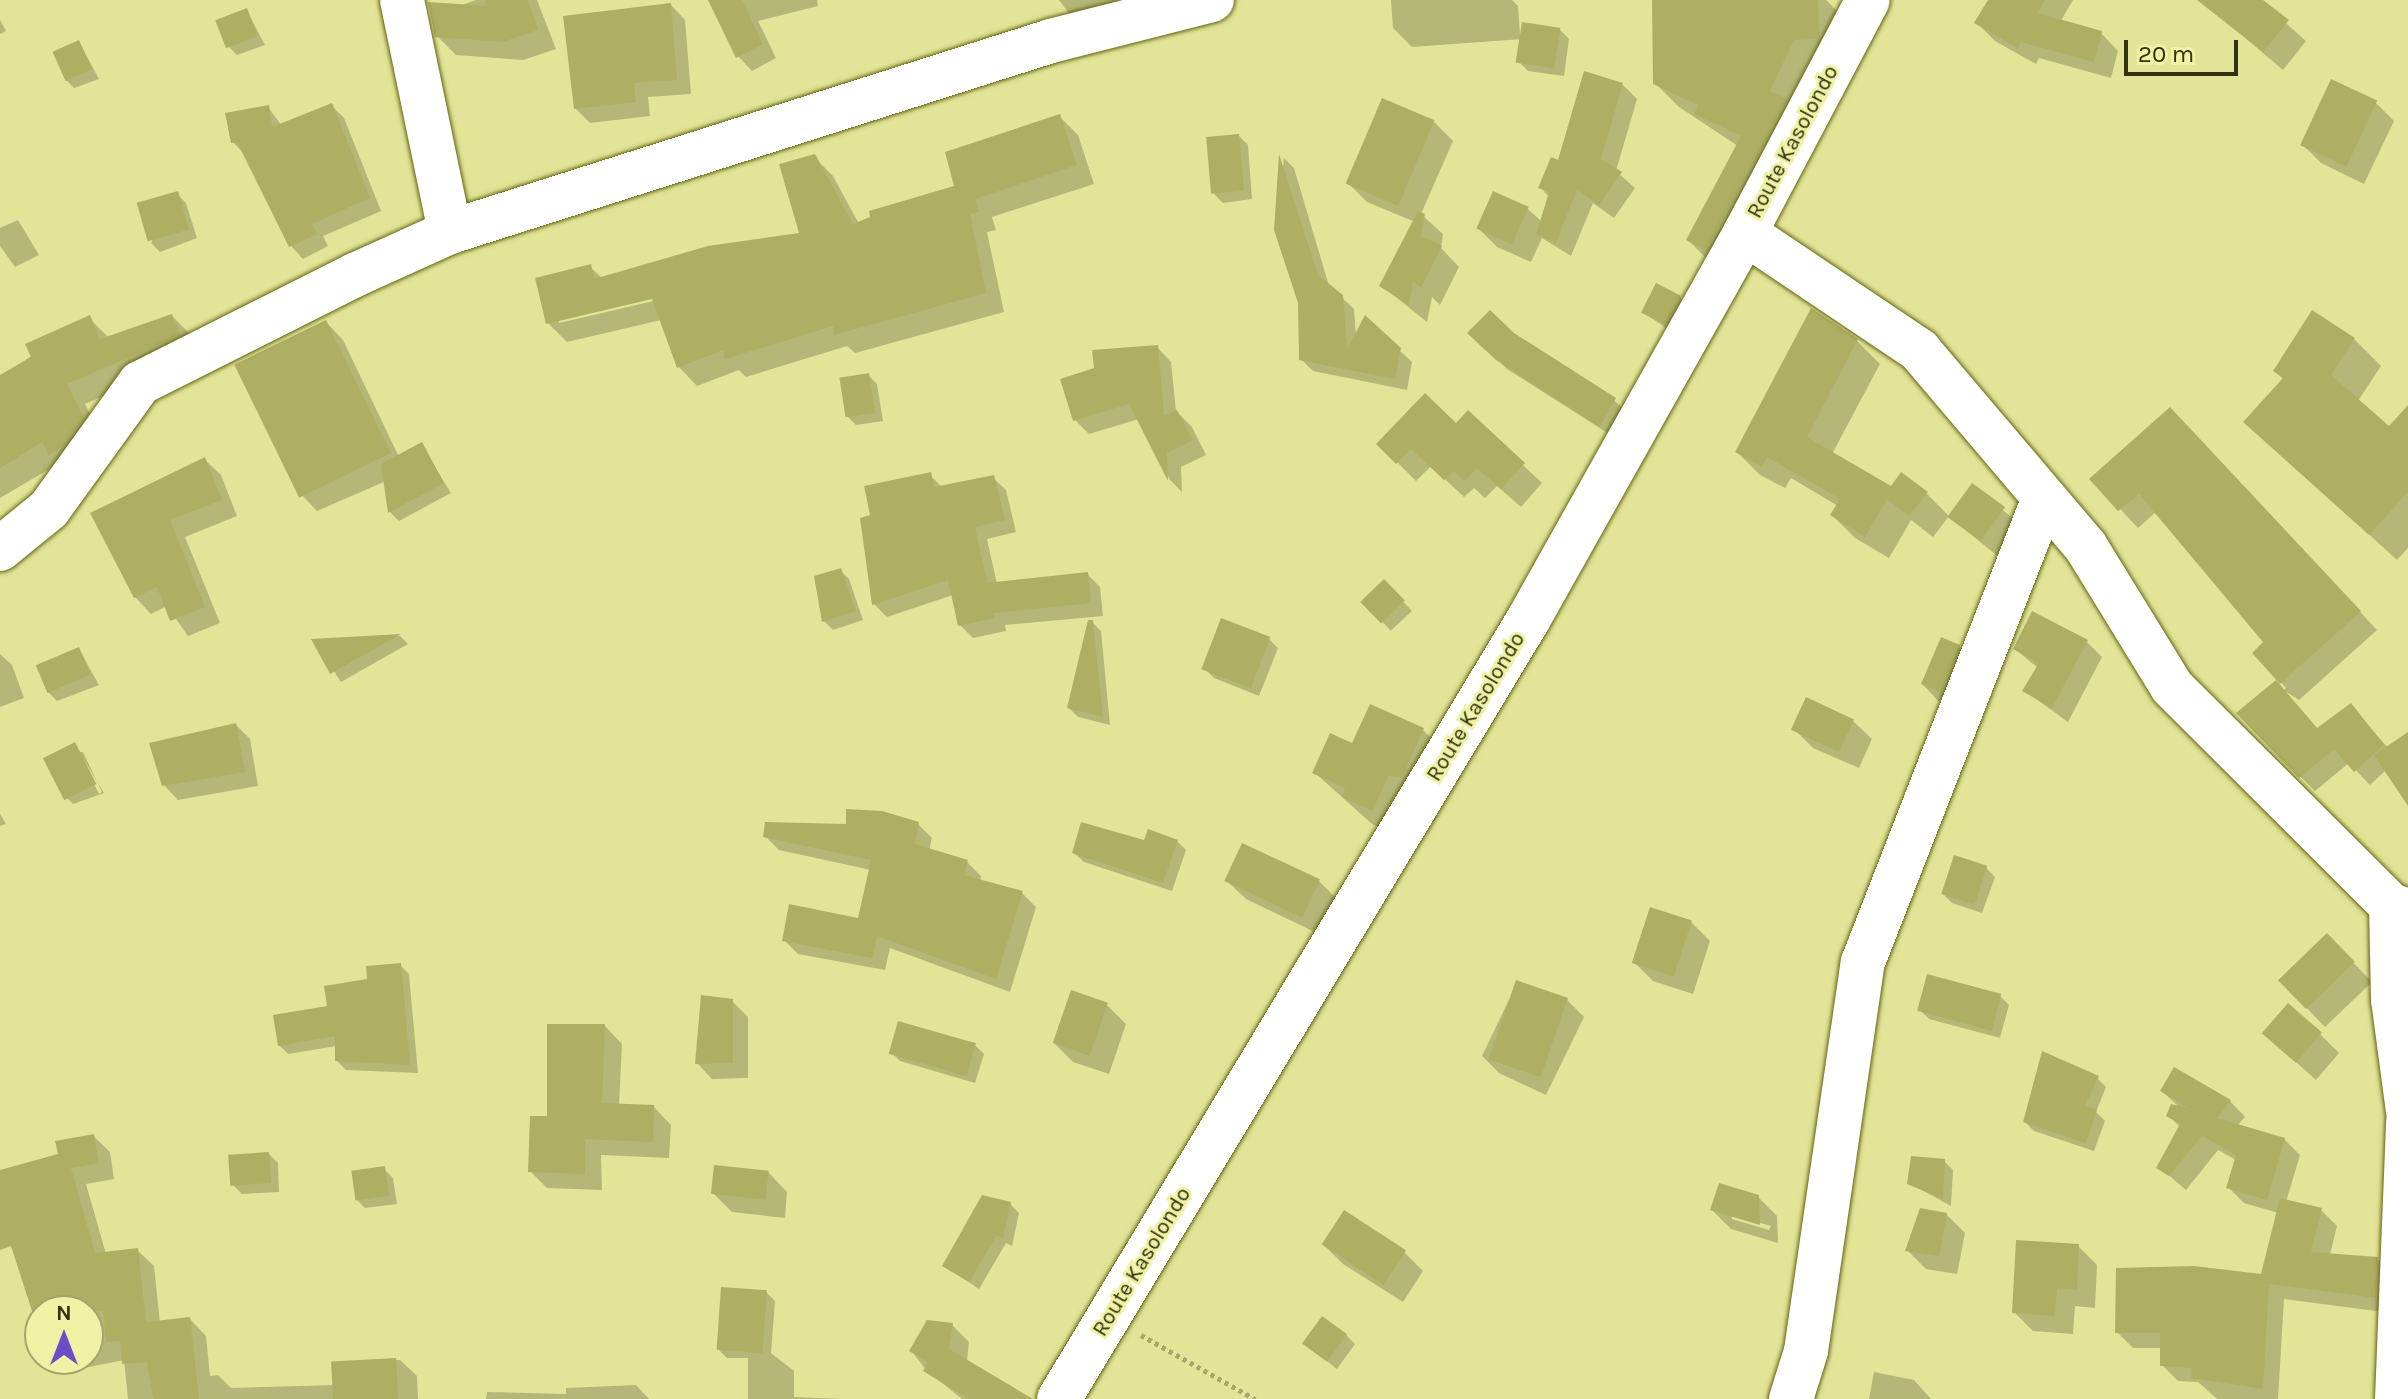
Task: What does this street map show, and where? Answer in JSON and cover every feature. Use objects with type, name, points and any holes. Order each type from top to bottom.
[{"type":"street","points":[[402,0],[450,232]]},
{"type":"street","points":[[0,549],[49,509],[140,383],[450,232],[1051,41],[1212,0]]},
{"type":"street","name":"Route Kasolondo","points":[[1059,1399],[1528,620],[1745,233],[1868,0]]},
{"type":"street","points":[[1745,233],[1919,350],[2086,547],[2172,687],[2399,908],[2393,999],[2408,1111]]},
{"type":"street","points":[[1791,1399],[1806,1351],[1863,962],[2044,498]]},
{"type":"street","points":[[2397,1399],[2408,1121]]},
{"type":"path","points":[[1109,1317],[1255,1399]]},
{"type":"building","points":[[485,0],[528,0],[538,30],[503,42],[435,37],[428,2],[487,6]]},
{"type":"building","points":[[708,0],[742,0],[763,44],[736,58]]},
{"type":"building","points":[[1652,0],[1818,0],[1819,39],[1794,40],[1770,91],[1787,99],[1706,251],[1686,240],[1741,136],[1694,114],[1698,105],[1653,84]]},
{"type":"building","points":[[1988,0],[2045,0],[2038,13],[2102,31],[2094,62],[2021,42],[2018,48],[1974,23]]},
{"type":"building","points":[[2197,0],[2263,0],[2289,20],[2263,52]]},
{"type":"building","points":[[671,3],[677,80],[634,83],[636,102],[574,109],[563,16]]},
{"type":"building","points":[[247,8],[258,36],[226,48],[215,20]]},
{"type":"building","points":[[1522,22],[1561,28],[1554,69],[1516,62]]},
{"type":"building","points":[[79,40],[92,69],[66,81],[53,52]]},
{"type":"building","points":[[1584,71],[1623,83],[1601,159],[1622,172],[1599,205],[1577,190],[1556,242],[1536,235],[1549,192],[1538,188],[1551,157],[1558,160]]},
{"type":"building","points":[[2331,79],[2377,101],[2346,167],[2300,145]]},
{"type":"building","points":[[1382,98],[1434,120],[1398,206],[1346,184]]},
{"type":"building","points":[[332,103],[370,198],[312,224],[317,234],[289,247],[237,142],[231,143],[225,113],[269,105],[272,127]]},
{"type":"building","points":[[1060,114],[1077,165],[975,199],[979,212],[970,214],[986,293],[834,335],[833,326],[725,359],[723,350],[677,368],[652,299],[546,324],[535,278],[591,264],[594,279],[708,246],[799,233],[779,164],[815,154],[853,224],[870,217],[869,211],[954,186],[945,152]]},
{"type":"building","points":[[1239,134],[1244,191],[1211,194],[1206,137]]},
{"type":"building","points":[[1279,154],[1318,275],[1343,295],[1347,349],[1365,315],[1401,348],[1395,379],[1299,360],[1298,303],[1274,230]]},
{"type":"building","points":[[178,191],[189,229],[148,241],[137,203]]},
{"type":"building","points":[[1493,191],[1529,207],[1512,244],[1476,228]]},
{"type":"building","points":[[1418,211],[1425,214],[1421,236],[1442,246],[1421,288],[1413,281],[1409,305],[1379,286]]},
{"type":"building","points":[[1656,283],[1681,296],[1666,325],[1641,312]]},
{"type":"building","points":[[1811,308],[1858,339],[1807,437],[1891,486],[1901,472],[1928,492],[1909,516],[1887,499],[1865,537],[1830,515],[1840,499],[1767,457],[1762,467],[1735,452]]},
{"type":"building","points":[[1490,310],[1514,333],[1616,398],[1600,427],[1496,360],[1467,333]]},
{"type":"building","points":[[2312,310],[2355,338],[2331,375],[2389,426],[2408,405],[2408,492],[2369,535],[2243,422],[2283,378],[2273,371]]},
{"type":"building","points":[[172,314],[180,335],[67,384],[84,418],[63,446],[49,455],[42,442],[0,468],[0,375],[31,357],[25,344],[90,315],[100,339]]},
{"type":"building","points":[[326,320],[391,453],[299,498],[234,365]]},
{"type":"building","points":[[1158,345],[1164,416],[1177,410],[1193,440],[1167,453],[1168,481],[1129,404],[1073,421],[1060,379],[1094,368],[1092,350]]},
{"type":"building","points":[[869,373],[875,413],[846,417],[839,378]]},
{"type":"building","points":[[1425,393],[1456,423],[1468,410],[1525,463],[1501,489],[1477,468],[1465,481],[1454,471],[1444,480],[1411,449],[1396,464],[1376,444]]},
{"type":"building","points":[[2170,407],[2361,611],[2280,684],[2252,653],[2263,642],[2139,494],[2118,511],[2089,479]]},
{"type":"building","points":[[422,442],[444,483],[388,513],[381,464]]},
{"type":"building","points":[[205,457],[222,500],[170,520],[205,607],[170,621],[157,587],[134,598],[90,513]]},
{"type":"building","points":[[931,472],[934,487],[994,475],[1005,520],[975,527],[987,583],[1088,572],[1091,603],[993,613],[995,618],[958,626],[948,580],[872,605],[860,518],[870,515],[864,486]]},
{"type":"building","points":[[1972,483],[2005,507],[1980,541],[1947,517]]},
{"type":"building","points":[[841,568],[856,611],[822,622],[814,576]]},
{"type":"building","points":[[1384,579],[1405,601],[1381,624],[1360,602]]},
{"type":"building","points":[[2032,611],[2088,640],[2052,708],[2022,691],[2039,663],[2013,649]]},
{"type":"building","points":[[1221,618],[1270,637],[1251,688],[1201,669]]},
{"type":"building","points":[[1088,620],[1093,620],[1103,717],[1067,708]]},
{"type":"building","points":[[401,634],[330,674],[311,639]]},
{"type":"building","points":[[1941,637],[1960,645],[1940,692],[1921,684]]},
{"type":"building","points":[[79,647],[91,675],[47,693],[36,665]]},
{"type":"building","points":[[2276,680],[2317,728],[2351,703],[2384,745],[2354,772],[2334,749],[2299,778],[2236,713]]},
{"type":"building","points":[[1806,697],[1854,719],[1839,752],[1791,730]]},
{"type":"building","points":[[1370,704],[1424,728],[1402,777],[1388,776],[1373,811],[1342,797],[1345,788],[1312,773],[1330,733],[1352,743]]},
{"type":"building","points":[[236,723],[245,772],[162,786],[149,743]]},
{"type":"building","points":[[2408,732],[2408,806],[2374,755]]},
{"type":"building","points":[[75,742],[96,784],[64,800],[43,758]]},
{"type":"building","points":[[846,809],[882,811],[919,822],[915,844],[968,860],[964,875],[1023,891],[996,979],[877,936],[872,958],[782,941],[789,904],[858,918],[871,860],[763,837],[765,822],[846,824]]},
{"type":"building","points":[[1081,822],[1144,840],[1148,829],[1178,840],[1163,883],[1072,853]]},
{"type":"building","points":[[1242,843],[1320,879],[1302,917],[1224,881]]},
{"type":"building","points":[[1954,855],[1987,866],[1975,905],[1941,894]]},
{"type":"building","points":[[1650,907],[1692,921],[1674,977],[1632,963]]},
{"type":"building","points":[[2327,933],[2355,962],[2306,1009],[2278,980]]},
{"type":"building","points":[[401,963],[410,1065],[335,1061],[335,1036],[278,1046],[273,1015],[327,1006],[324,986],[367,979],[366,966]]},
{"type":"building","points":[[1927,974],[2001,994],[1992,1031],[1917,1011]]},
{"type":"building","points":[[1516,980],[1568,998],[1541,1077],[1489,1059]]},
{"type":"building","points":[[1071,990],[1108,1003],[1090,1056],[1053,1043]]},
{"type":"building","points":[[701,995],[733,999],[733,1063],[695,1064]]},
{"type":"building","points":[[2288,1003],[2322,1033],[2296,1063],[2262,1033]]},
{"type":"building","points":[[898,1021],[976,1043],[966,1076],[889,1054]]},
{"type":"building","points":[[547,1024],[605,1024],[602,1103],[654,1105],[653,1142],[585,1139],[585,1174],[528,1172],[530,1116],[547,1116]]},
{"type":"building","points":[[2042,1051],[2099,1076],[2085,1106],[2097,1110],[2086,1143],[2023,1122]]},
{"type":"building","points":[[2174,1067],[2231,1100],[2217,1118],[2285,1138],[2267,1200],[2226,1188],[2236,1155],[2202,1136],[2169,1176],[2156,1168],[2180,1124],[2166,1116],[2171,1104],[2188,1108],[2160,1091]]},
{"type":"building","points":[[94,1134],[99,1163],[71,1168],[95,1253],[138,1248],[146,1322],[190,1317],[199,1399],[153,1399],[147,1362],[122,1364],[120,1341],[106,1342],[104,1295],[27,1295],[11,1246],[0,1250],[0,1170],[58,1154],[55,1141]]},
{"type":"building","points":[[269,1152],[271,1183],[230,1186],[228,1155]]},
{"type":"building","points":[[1911,1156],[1945,1159],[1943,1199],[1907,1184]]},
{"type":"building","points":[[714,1165],[769,1171],[766,1200],[711,1194]]},
{"type":"building","points":[[385,1166],[389,1196],[356,1200],[351,1171]]},
{"type":"building","points":[[1719,1183],[1759,1195],[1760,1225],[1710,1210]]},
{"type":"building","points":[[982,1195],[1011,1202],[1003,1238],[997,1235],[969,1282],[942,1266]]},
{"type":"building","points":[[2280,1198],[2322,1208],[2311,1252],[2378,1257],[2376,1298],[2269,1284],[2263,1389],[2191,1378],[2192,1368],[2160,1366],[2160,1333],[2115,1333],[2116,1268],[2194,1266],[2261,1274]]},
{"type":"building","points":[[1920,1208],[1947,1213],[1939,1256],[1905,1251]]},
{"type":"building","points":[[1344,1210],[1406,1250],[1384,1285],[1322,1244]]},
{"type":"building","points":[[2016,1240],[2079,1244],[2077,1290],[2057,1288],[2055,1316],[2012,1313]]},
{"type":"building","points":[[721,1287],[767,1290],[762,1353],[717,1350]]},
{"type":"building","points":[[1322,1316],[1347,1334],[1327,1362],[1302,1344]]},
{"type":"building","points":[[927,1320],[953,1323],[949,1349],[1033,1399],[969,1399],[923,1371],[928,1362],[909,1351]]},
{"type":"building","points":[[396,1358],[398,1399],[333,1399],[331,1361]]}]
